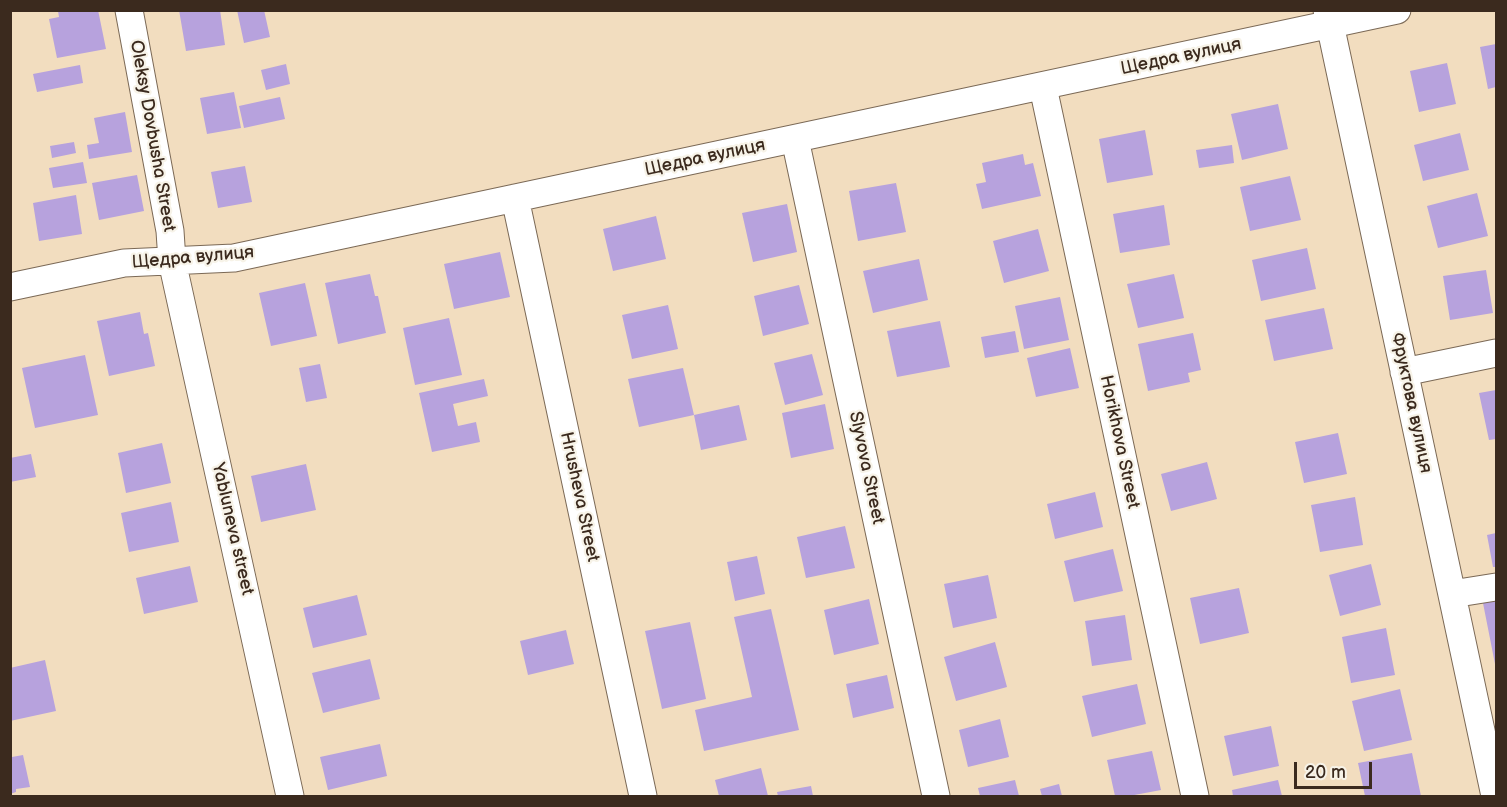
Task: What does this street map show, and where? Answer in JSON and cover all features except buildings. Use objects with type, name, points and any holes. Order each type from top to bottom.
[{"type":"street","name":"Oleksy Dovbusha Street","points":[[129,10],[170,231],[172,261]]},
{"type":"street","name":"Щедра вулиця","points":[[10,287],[124,263],[234,258],[1043,87],[1328,18],[1397,10]]},
{"type":"street","name":"Фруктова вулиця","points":[[1328,18],[1495,796]]},
{"type":"street","name":"Horikhova Street","points":[[1043,87],[1195,796]]},
{"type":"street","name":"Slyvova Street","points":[[795,139],[936,796]]},
{"type":"street","name":"Hrusheva Street","points":[[515,198],[643,796]]},
{"type":"street","name":"Yabluneva street","points":[[172,261],[290,796]]},
{"type":"street","points":[[1404,372],[1497,353]]},
{"type":"street","points":[[1452,594],[1497,586]]}]
